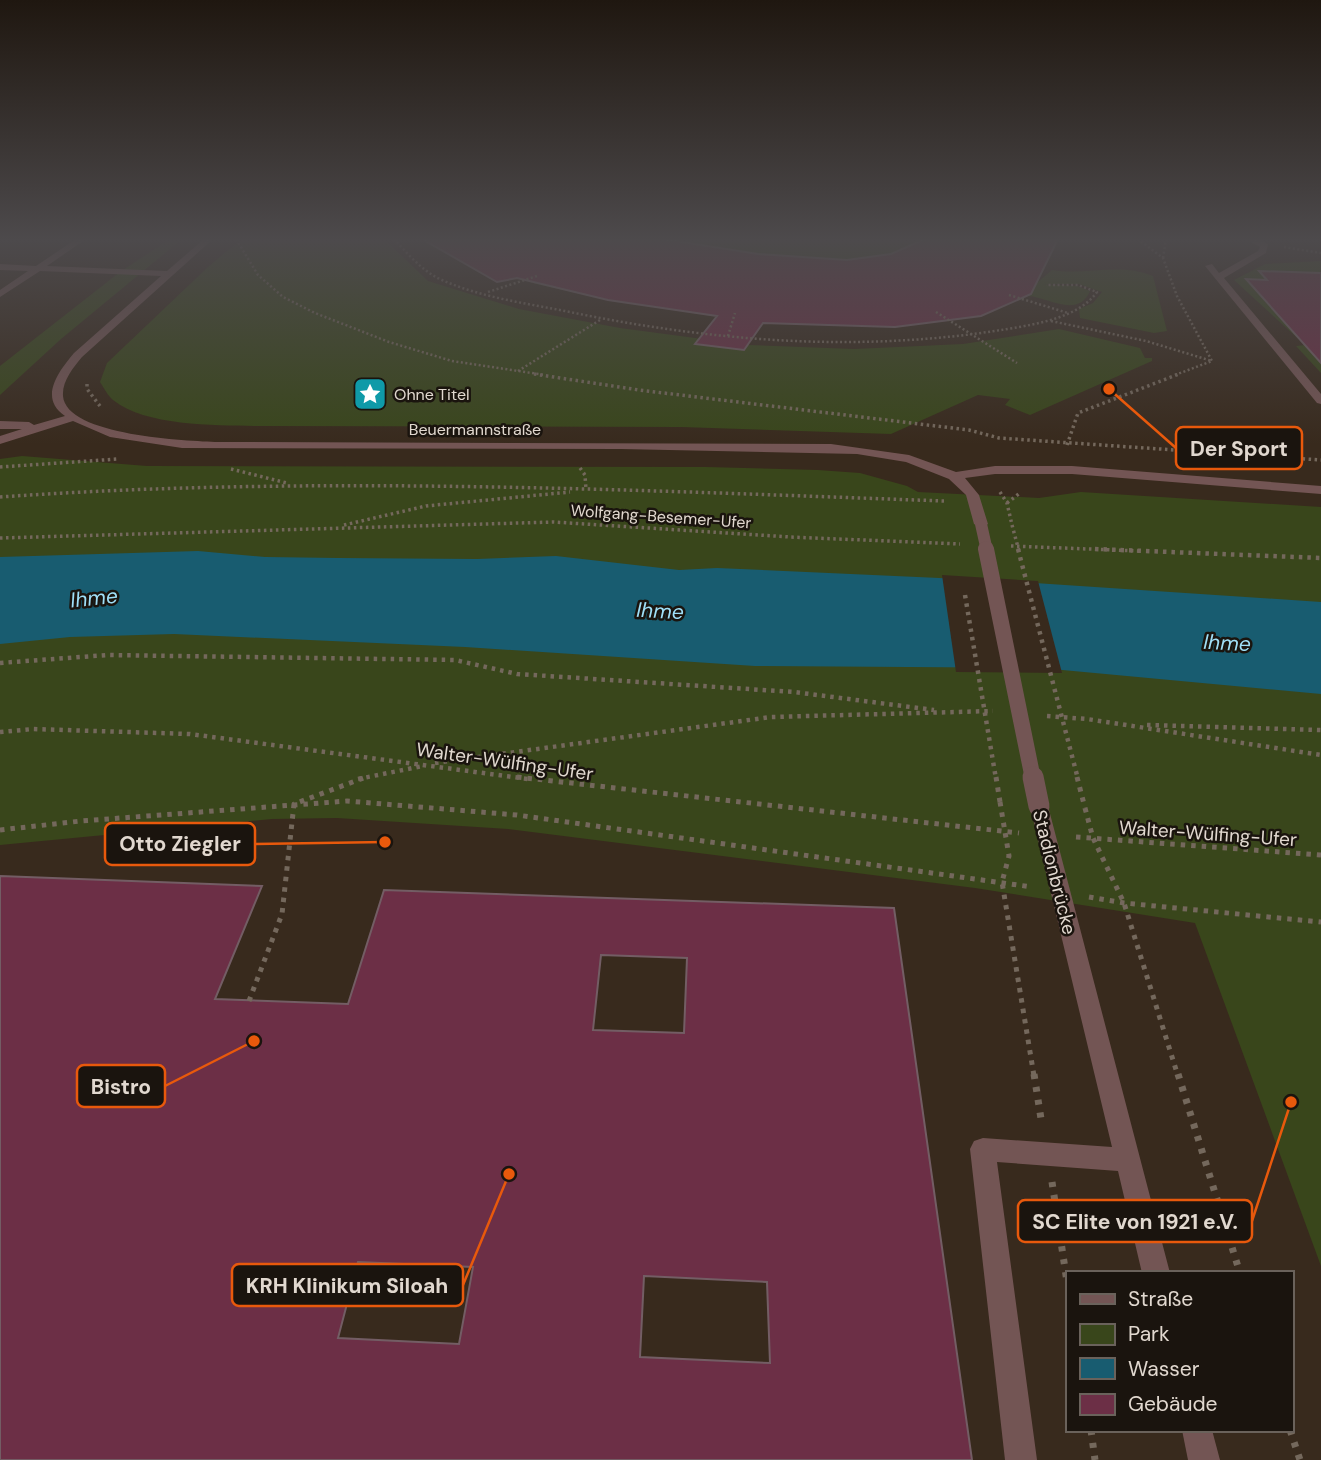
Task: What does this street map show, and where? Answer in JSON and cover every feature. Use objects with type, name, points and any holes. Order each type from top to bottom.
[{"type":"street","points":[[73,417],[61,408],[57,397],[65,370],[93,340],[131,307]]},
{"type":"street","points":[[1244,307],[1321,401]]},
{"type":"street","points":[[0,440],[73,417]]},
{"type":"street","name":"Beuermannstraße","points":[[73,417],[111,434],[199,445],[619,444],[819,449],[888,455],[916,461],[954,476]]},
{"type":"street","points":[[0,425],[46,426]]},
{"type":"street","points":[[954,476],[995,470],[1072,470],[1321,490]]},
{"type":"street","name":"Stadionbrücke","points":[[954,476],[966,485],[978,502],[1039,806],[1156,1271]]},
{"type":"street","points":[[1021,1460],[983,1149],[1129,1160]]},
{"type":"street","points":[[1197,1432],[1204,1460]]},
{"type":"path","points":[[303,307],[389,342],[440,357],[517,372],[864,419],[969,430],[999,438],[1321,460]]},
{"type":"path","points":[[548,307],[600,319],[777,342],[881,343],[974,335],[1050,321],[1080,307]]},
{"type":"path","points":[[1049,307],[1068,313]]},
{"type":"path","points":[[1183,307],[1212,361]]},
{"type":"path","points":[[936,312],[1017,363]]},
{"type":"path","points":[[728,336],[735,313]]},
{"type":"path","points":[[517,372],[600,319]]},
{"type":"path","points":[[1050,321],[1146,341],[1212,361]]},
{"type":"path","points":[[1067,444],[1078,413],[1212,361]]},
{"type":"path","points":[[0,467],[123,459]]},
{"type":"path","points":[[230,469],[295,485]]},
{"type":"path","points":[[0,497],[179,487],[295,485],[586,489],[945,501]]},
{"type":"path","points":[[333,527],[426,506],[586,489]]},
{"type":"path","points":[[1007,503],[1093,838],[1124,903],[1239,1271]]},
{"type":"path","name":"Wolfgang-Besemer-Ufer","points":[[0,538],[554,522],[790,537],[972,544]]},
{"type":"path","points":[[955,535],[957,548]]},
{"type":"path","points":[[1000,545],[1321,558]]},
{"type":"path","points":[[964,589],[1006,832],[1009,856],[1002,882],[1066,1276]]},
{"type":"path","points":[[0,663],[108,655],[455,660],[517,674],[794,692],[949,712],[771,717],[429,764],[358,779],[294,804]]},
{"type":"path","points":[[1087,719],[1321,755]]},
{"type":"path","points":[[1129,725],[1321,730]]},
{"type":"path","name":"Walter-Wülfing-Ufer","points":[[0,732],[33,729],[190,734],[429,764],[560,784],[1006,832]]},
{"type":"path","points":[[0,830],[347,801],[517,815],[1002,882]]},
{"type":"path","points":[[248,1000],[282,914],[294,804]]},
{"type":"path","name":"Walter-Wülfing-Ufer","points":[[1093,838],[1321,855]]},
{"type":"path","points":[[1059,891],[1124,903],[1321,922]]},
{"type":"path","points":[[1091,1432],[1095,1460]]},
{"type":"path","points":[[1291,1432],[1300,1460]]},
{"type":"green space","points":[[75,307],[100,307],[0,395],[0,366]]},
{"type":"green space","points":[[166,307],[513,307],[620,328],[748,345],[854,349],[963,344],[1059,329],[1140,348],[1145,358],[1152,358],[1152,361],[1030,415],[1005,405],[1010,399],[978,395],[891,434],[681,427],[254,426],[180,422],[143,415],[113,400],[100,382],[107,363]]},
{"type":"green space","points":[[656,307],[997,307],[991,310],[722,317]]},
{"type":"green space","points":[[1161,307],[1167,331],[1154,333],[1080,318],[1079,309]]},
{"type":"green space","points":[[1264,307],[1321,307],[1321,373],[1296,346],[1305,345]]},
{"type":"green space","points":[[22,456],[147,466],[706,467],[818,470],[860,473],[907,486],[918,492],[1039,498],[1081,492],[1321,507],[1321,1266],[1195,923],[975,888],[508,829],[337,818],[272,819],[0,845],[0,459]]},
{"type":"water","name":"Ihme","points":[[198,551],[265,557],[477,559],[556,556],[679,570],[717,568],[1006,581],[1321,602],[1321,694],[1041,668],[755,666],[465,647],[174,634],[70,637],[0,644],[0,557]]},
{"type":"pier","points":[[942,575],[1038,581],[1062,673],[956,672]]},
{"type":"building","points":[[657,307],[1001,307],[981,316],[895,327],[763,323],[744,350],[695,344],[717,316]]},
{"type":"building","points":[[1271,307],[1321,307],[1321,363]]},
{"type":"building","points":[[0,876],[262,886],[215,999],[348,1004],[384,890],[894,908],[972,1460],[0,1460]],"holes":[[[601,955],[687,958],[684,1033],[593,1030]],[[358,1262],[473,1267],[459,1344],[338,1338]],[[644,1276],[767,1282],[770,1363],[640,1357]]]},
{"type":"place","name":"Der Sport","points":[[1109,389]]},
{"type":"place","name":"Ohne Titel","points":[[370,394]]},
{"type":"place","name":"Otto Ziegler","points":[[385,842]]},
{"type":"place","name":"Bistro","points":[[254,1041]]},
{"type":"place","name":"SC Elite von 1921 e.V.","points":[[1291,1102]]},
{"type":"place","name":"KRH Klinikum Siloah","points":[[509,1174]]}]
